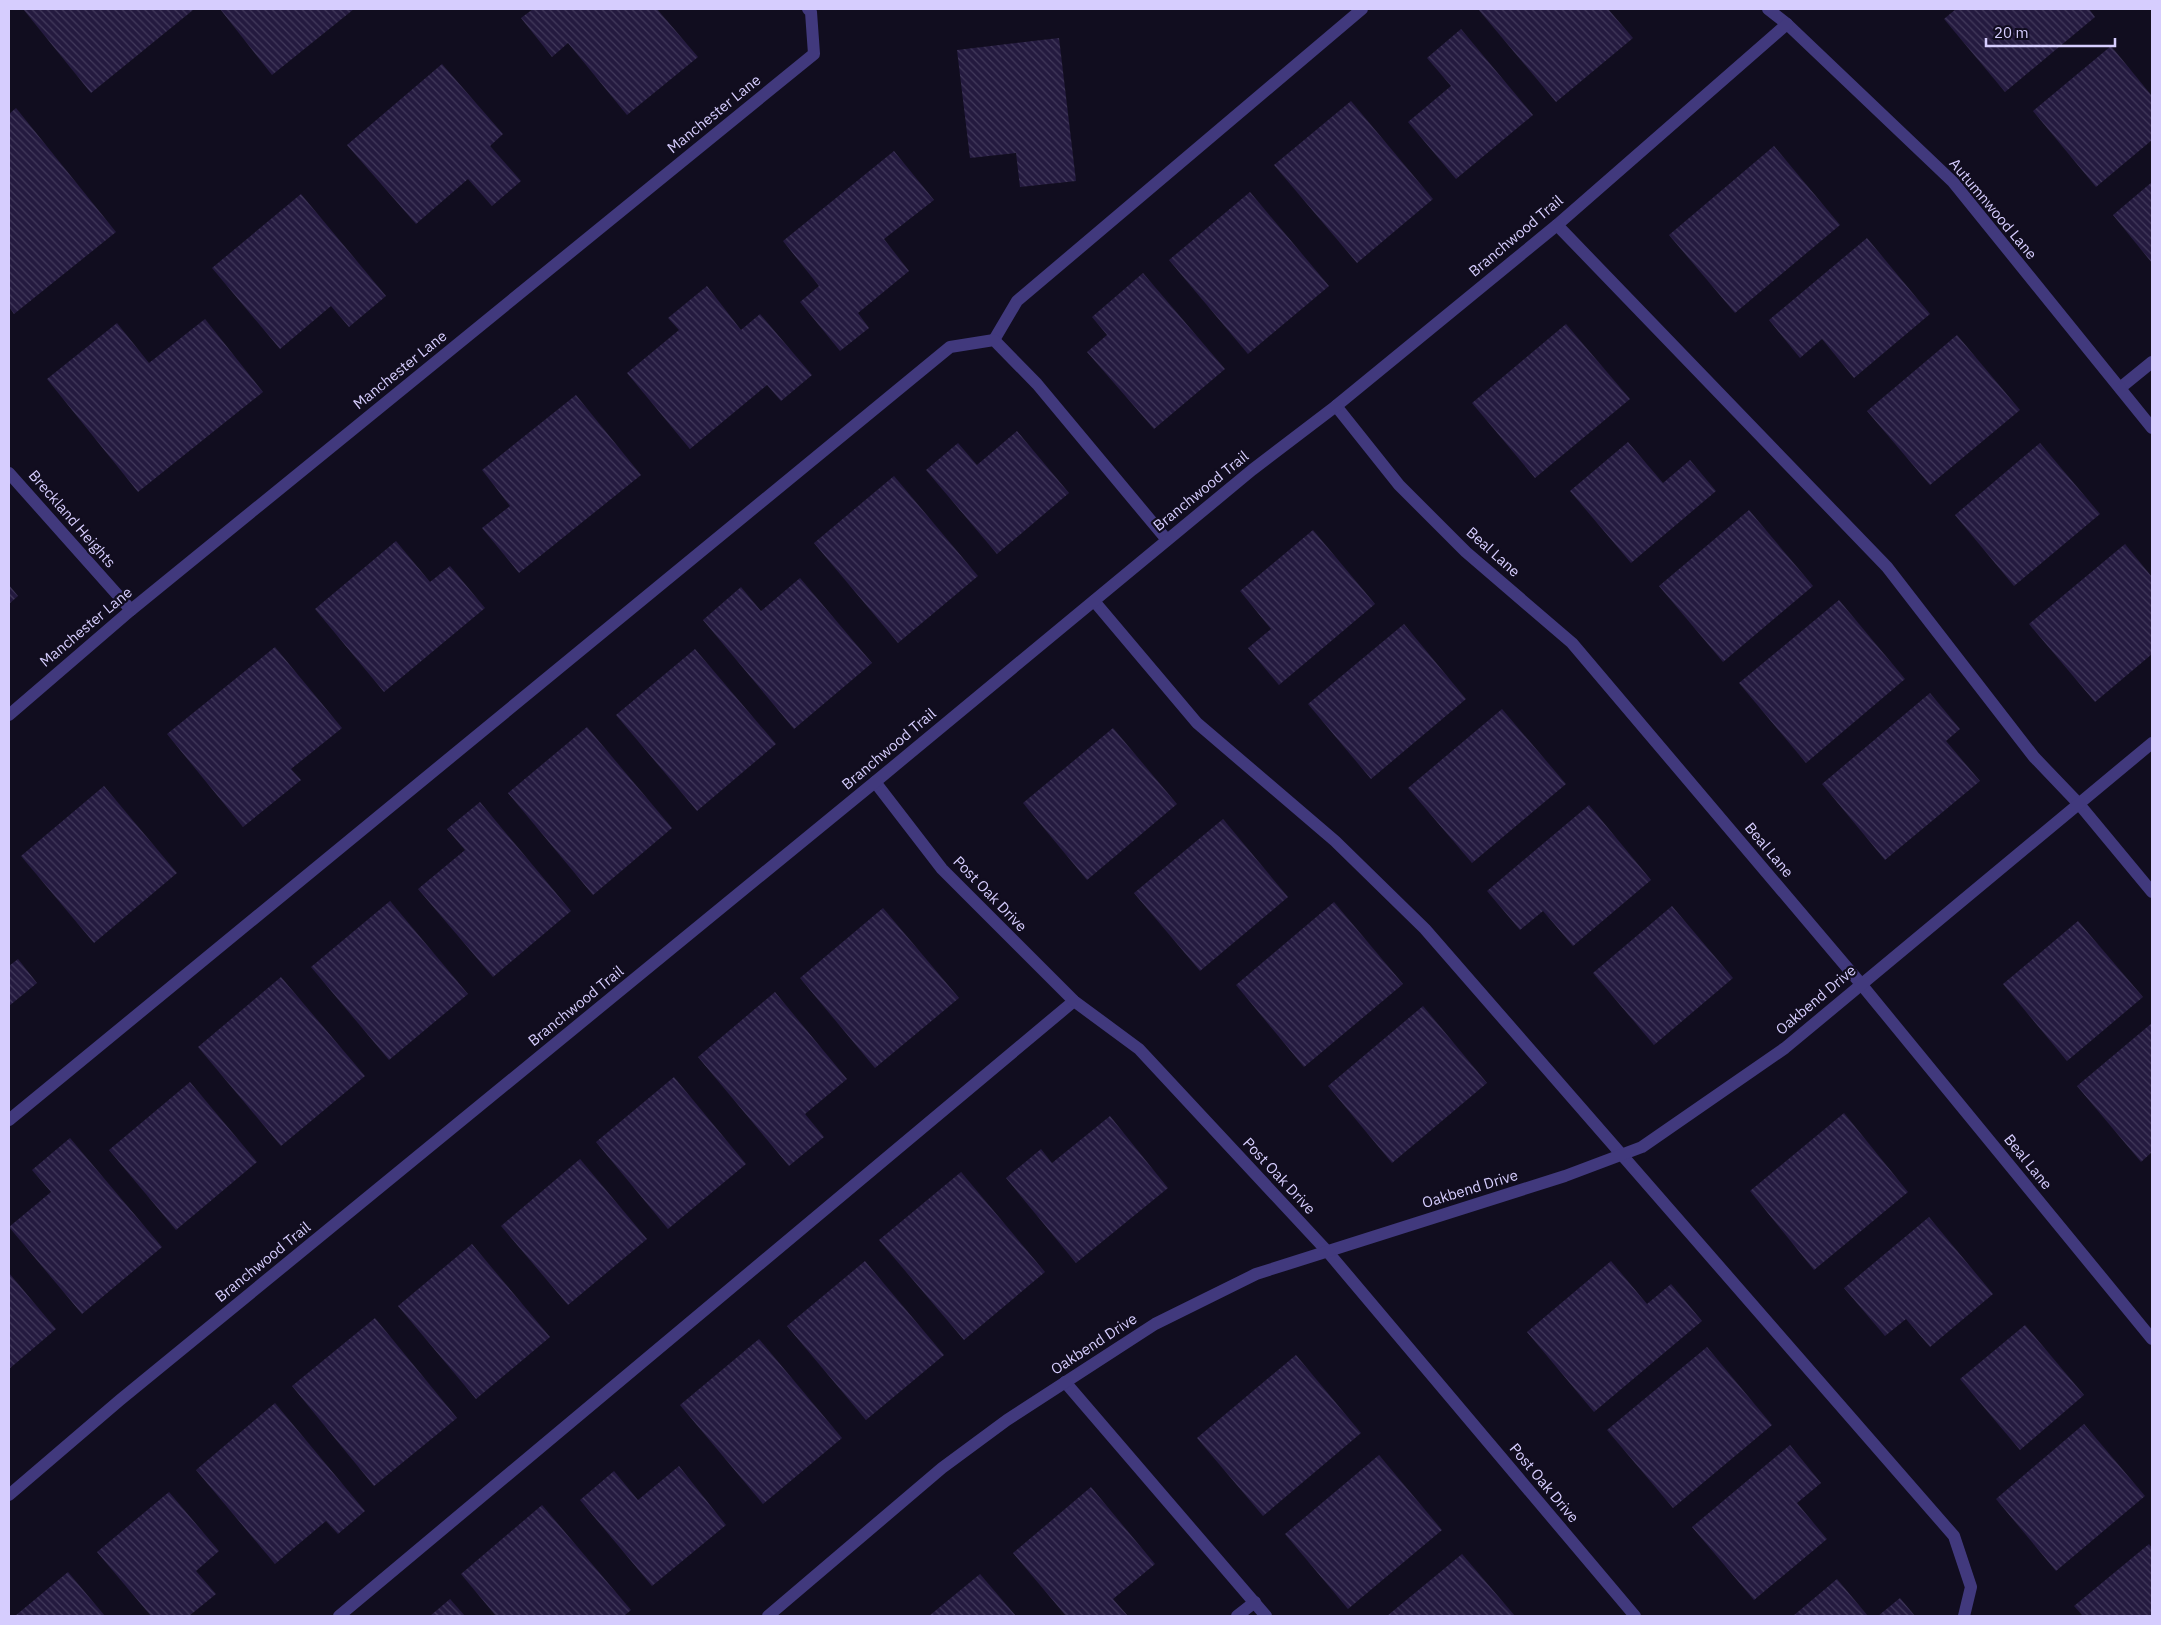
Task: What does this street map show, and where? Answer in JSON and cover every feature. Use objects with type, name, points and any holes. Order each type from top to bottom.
[{"type":"street","name":"Manchester Lane","points":[[9,715],[131,610],[814,54],[811,12],[808,9]]},
{"type":"street","points":[[994,340],[1017,301],[1362,9]]},
{"type":"street","name":"Autumnwood Lane","points":[[1768,9],[1787,24],[1953,182],[2152,428]]},
{"type":"street","name":"Branchwood Trail","points":[[9,1494],[120,1400],[875,782],[1252,470],[1336,406],[1557,225],[1787,24]]},
{"type":"street","points":[[1557,225],[1886,567],[2034,757],[2078,804],[2152,892]]},
{"type":"street","points":[[994,340],[1037,384],[1168,540]]},
{"type":"street","points":[[9,1120],[950,347],[994,340]]},
{"type":"street","points":[[2120,388],[2152,362]]},
{"type":"street","name":"Beal Lane","points":[[1336,406],[1400,485],[1460,545],[1572,643],[1861,984],[2152,1339]]},
{"type":"street","name":"Breckland Heights","points":[[9,472],[131,610]]},
{"type":"street","points":[[1094,601],[1196,723],[1335,841],[1425,929],[1954,1536],[1971,1586],[1964,1616]]},
{"type":"street","name":"Oakbend Drive","points":[[768,1616],[942,1468],[1007,1420],[1155,1324],[1256,1274],[1565,1176],[1642,1147],[1785,1048],[2152,743]]},
{"type":"street","name":"Post Oak Drive","points":[[875,782],[942,869],[1074,1002],[1139,1049],[1327,1251],[1635,1616]]},
{"type":"street","points":[[339,1616],[1074,1002]]},
{"type":"street","points":[[1065,1382],[1266,1616]]},
{"type":"street","points":[[1237,1616],[1255,1602]]},
{"type":"building","points":[[23,9],[192,9],[193,10],[91,93]]},
{"type":"building","points":[[220,9],[354,9],[272,75]]},
{"type":"building","points":[[533,9],[657,9],[698,57],[627,115],[568,43],[552,57],[521,18]]},
{"type":"building","points":[[1478,9],[1608,9],[1633,38],[1556,102]]},
{"type":"building","points":[[1956,9],[2089,9],[2095,17],[2005,92],[1944,19]]},
{"type":"building","points":[[1461,29],[1533,115],[1456,179],[1408,122],[1451,86],[1427,58]]},
{"type":"building","points":[[1059,38],[1076,181],[1020,187],[1016,153],[970,158],[957,50]]},
{"type":"building","points":[[2111,46],[2152,96],[2152,140],[2096,187],[2033,111]]},
{"type":"building","points":[[442,64],[503,134],[490,146],[521,181],[492,206],[468,179],[416,224],[347,145]]},
{"type":"building","points":[[1351,101],[1433,199],[1357,263],[1274,165]]},
{"type":"building","points":[[16,108],[116,232],[14,314],[9,307],[9,114]]},
{"type":"building","points":[[1774,146],[1840,225],[1735,313],[1669,235]]},
{"type":"building","points":[[894,151],[934,200],[884,239],[909,271],[858,313],[869,328],[840,351],[800,302],[819,286],[783,241]]},
{"type":"building","points":[[2152,182],[2152,263],[2113,215]]},
{"type":"building","points":[[1250,192],[1329,286],[1248,354],[1169,260]]},
{"type":"building","points":[[301,194],[386,296],[349,327],[331,306],[280,349],[212,268]]},
{"type":"building","points":[[1867,238],[1930,314],[1854,378],[1822,339],[1800,358],[1769,320]]},
{"type":"building","points":[[1143,273],[1225,369],[1154,429],[1087,352],[1107,335],[1092,317]]},
{"type":"building","points":[[707,286],[741,330],[760,314],[812,375],[781,401],[767,385],[690,449],[627,373],[679,330],[668,318]]},
{"type":"building","points":[[205,319],[263,392],[138,492],[47,379],[117,323],[149,363]]},
{"type":"building","points":[[1566,324],[1630,399],[1535,478],[1472,403]]},
{"type":"building","points":[[1957,335],[2020,410],[1930,485],[1867,411]]},
{"type":"building","points":[[576,395],[641,475],[519,573],[482,528],[510,506],[482,470]]},
{"type":"building","points":[[1017,431],[1069,493],[997,554],[926,470],[958,443],[977,465]]},
{"type":"building","points":[[1628,442],[1663,483],[1690,460],[1716,491],[1631,563],[1570,491]]},
{"type":"building","points":[[2040,443],[2100,514],[2014,586],[1955,515]]},
{"type":"building","points":[[894,476],[978,576],[898,643],[814,543]]},
{"type":"building","points":[[1749,510],[1813,586],[1723,662],[1659,586]]},
{"type":"building","points":[[1313,530],[1375,604],[1279,685],[1248,648],[1271,629],[1240,591]]},
{"type":"building","points":[[396,541],[430,582],[450,566],[485,608],[384,692],[315,609]]},
{"type":"building","points":[[2125,544],[2152,577],[2152,654],[2095,702],[2029,624]]},
{"type":"building","points":[[800,578],[872,663],[794,729],[703,620],[741,587],[761,611]]},
{"type":"building","points":[[9,585],[18,596],[9,604]]},
{"type":"building","points":[[1839,600],[1905,679],[1806,763],[1739,683]]},
{"type":"building","points":[[1404,624],[1466,699],[1371,779],[1308,704]]},
{"type":"building","points":[[275,647],[342,728],[291,769],[301,780],[243,827],[167,734]]},
{"type":"building","points":[[695,649],[776,744],[697,811],[616,715]]},
{"type":"building","points":[[1930,693],[1960,729],[1946,741],[1980,781],[1885,860],[1822,784]]},
{"type":"building","points":[[1502,709],[1566,784],[1472,863],[1408,788]]},
{"type":"building","points":[[587,727],[672,828],[593,895],[508,793]]},
{"type":"building","points":[[1113,728],[1177,804],[1087,880],[1023,803]]},
{"type":"building","points":[[104,786],[177,873],[94,943],[21,856]]},
{"type":"building","points":[[480,802],[571,911],[493,977],[418,889],[465,850],[447,829]]},
{"type":"building","points":[[1589,805],[1651,880],[1573,946],[1543,911],[1520,930],[1487,891]]},
{"type":"building","points":[[1223,819],[1288,897],[1200,971],[1134,893]]},
{"type":"building","points":[[390,901],[468,994],[389,1060],[311,967]]},
{"type":"building","points":[[1334,902],[1403,984],[1304,1067],[1236,985]]},
{"type":"building","points":[[1672,906],[1733,978],[1654,1045],[1593,973]]},
{"type":"building","points":[[883,908],[959,998],[875,1068],[800,978]]},
{"type":"building","points":[[2078,921],[2143,997],[2067,1061],[2003,984]]},
{"type":"building","points":[[18,959],[37,983],[9,1006],[9,966]]},
{"type":"building","points":[[281,977],[365,1076],[281,1146],[198,1047]]},
{"type":"building","points":[[775,992],[847,1079],[805,1114],[824,1137],[789,1166],[698,1057]]},
{"type":"building","points":[[1423,1006],[1487,1083],[1392,1163],[1328,1086]]},
{"type":"building","points":[[2152,1023],[2152,1152],[2141,1162],[2077,1086]]},
{"type":"building","points":[[674,1077],[746,1164],[668,1229],[596,1142]]},
{"type":"building","points":[[190,1082],[257,1162],[176,1230],[109,1150]]},
{"type":"building","points":[[1844,1113],[1908,1192],[1814,1270],[1750,1191]]},
{"type":"building","points":[[1110,1116],[1168,1188],[1076,1263],[1006,1178],[1041,1149],[1052,1163]]},
{"type":"building","points":[[70,1138],[162,1247],[82,1314],[9,1227],[51,1192],[32,1170]]},
{"type":"building","points":[[580,1159],[647,1239],[568,1305],[501,1226]]},
{"type":"building","points":[[961,1172],[1045,1272],[964,1340],[879,1240]]},
{"type":"building","points":[[1929,1217],[1993,1294],[1930,1347],[1906,1319],[1885,1336],[1844,1288]]},
{"type":"building","points":[[472,1244],[550,1337],[476,1399],[398,1306]]},
{"type":"building","points":[[865,1261],[944,1355],[866,1420],[787,1326]]},
{"type":"building","points":[[1611,1261],[1647,1304],[1671,1284],[1702,1321],[1594,1412],[1527,1332]]},
{"type":"building","points":[[9,1273],[56,1329],[9,1369]]},
{"type":"building","points":[[375,1318],[457,1418],[374,1486],[292,1386]]},
{"type":"building","points":[[2025,1325],[2084,1395],[2020,1450],[1960,1379]]},
{"type":"building","points":[[759,1339],[842,1438],[763,1504],[680,1405]]},
{"type":"building","points":[[1707,1347],[1772,1425],[1673,1508],[1607,1430]]},
{"type":"building","points":[[1296,1355],[1361,1433],[1263,1516],[1197,1438]]},
{"type":"building","points":[[275,1403],[365,1511],[338,1534],[326,1521],[275,1564],[196,1470]]},
{"type":"building","points":[[2084,1424],[2145,1496],[2056,1571],[1996,1499]]},
{"type":"building","points":[[1790,1445],[1821,1483],[1797,1503],[1827,1539],[1754,1600],[1692,1527]]},
{"type":"building","points":[[1379,1455],[1442,1530],[1348,1609],[1285,1534]]},
{"type":"building","points":[[679,1466],[726,1525],[652,1586],[580,1500],[614,1471],[638,1500]]},
{"type":"building","points":[[1091,1487],[1155,1564],[1113,1599],[1128,1616],[1066,1616],[1013,1553]]},
{"type":"building","points":[[169,1492],[219,1551],[196,1571],[216,1594],[189,1616],[151,1616],[97,1552]]},
{"type":"building","points":[[542,1505],[631,1610],[624,1616],[496,1616],[461,1574]]},
{"type":"building","points":[[2149,1544],[2152,1548],[2152,1616],[2083,1616],[2074,1606]]},
{"type":"building","points":[[1462,1554],[1515,1616],[1387,1616]]},
{"type":"building","points":[[68,1572],[105,1616],[15,1616]]},
{"type":"building","points":[[980,1574],[1016,1616],[929,1616]]},
{"type":"building","points":[[1837,1579],[1868,1616],[1793,1616]]},
{"type":"building","points":[[1900,1598],[1915,1616],[1878,1616]]},
{"type":"building","points":[[450,1599],[465,1616],[430,1616]]}]
